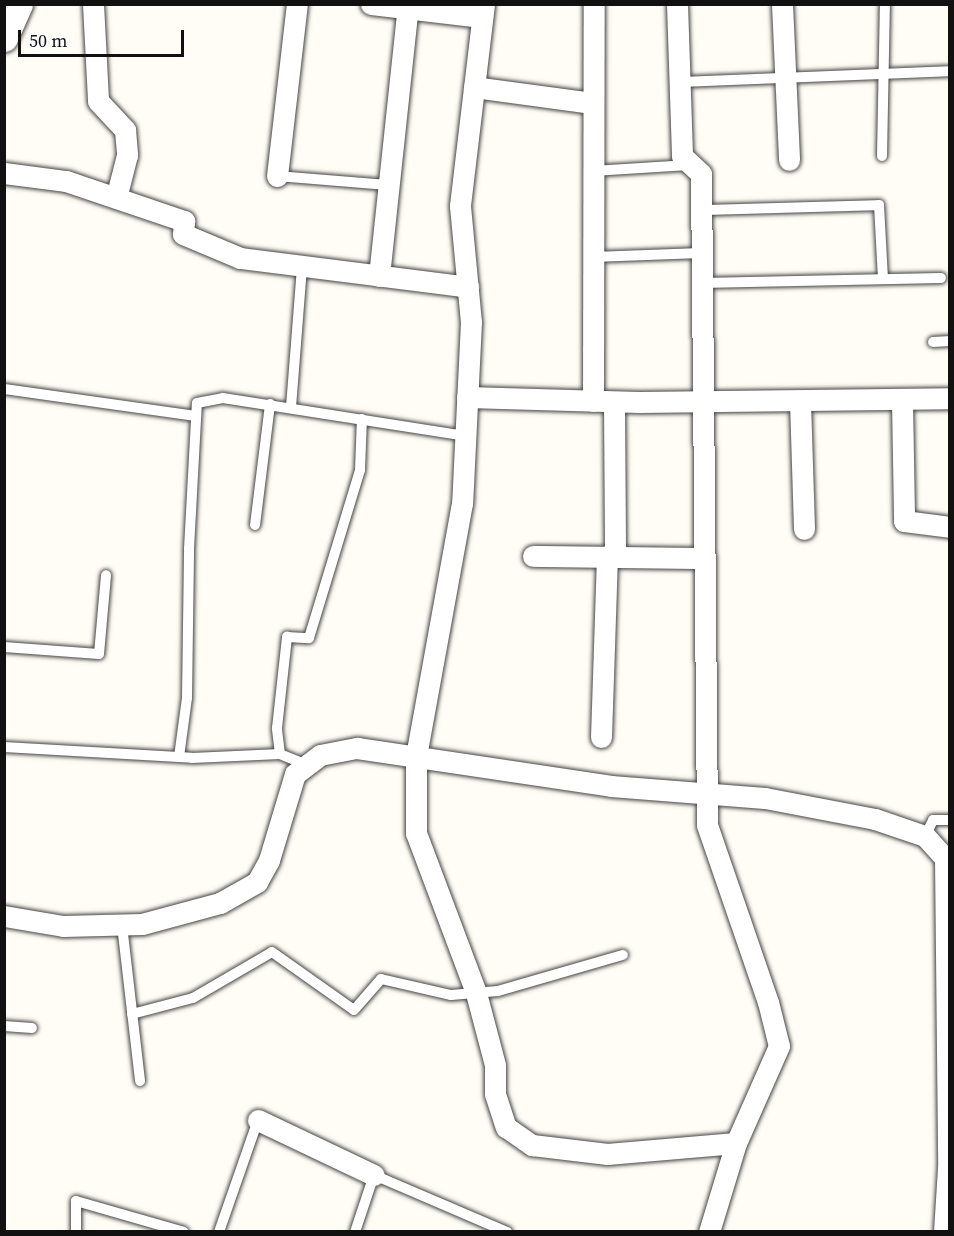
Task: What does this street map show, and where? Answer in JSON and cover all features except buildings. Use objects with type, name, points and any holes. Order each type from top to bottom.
[{"type":"street","points":[[4,38],[19,4]]},
{"type":"street","points":[[93,4],[98,101],[125,130],[127,155],[116,198]]},
{"type":"street","points":[[278,176],[297,4]]},
{"type":"street","points":[[371,4],[483,11],[460,206],[471,322],[462,502],[416,756],[416,833],[476,993],[495,1065],[495,1094],[506,1127],[532,1145],[607,1154],[736,1143]]},
{"type":"street","points":[[594,4],[593,257],[611,557],[601,736]]},
{"type":"street","points":[[677,4],[682,156],[701,174],[702,402],[709,794],[707,825],[768,1002],[779,1046],[736,1143],[710,1232]]},
{"type":"street","points":[[782,4],[789,160]]},
{"type":"street","points":[[379,276],[408,7]]},
{"type":"street","points":[[474,87],[593,103]]},
{"type":"street","points":[[4,172],[66,181],[184,221],[183,234],[240,258],[468,287]]},
{"type":"street","points":[[467,398],[702,402],[902,401],[950,398]]},
{"type":"street","points":[[800,401],[804,529]]},
{"type":"street","points":[[902,401],[904,521],[950,527]]},
{"type":"street","points":[[533,556],[705,558]]},
{"type":"street","points":[[4,916],[63,926],[142,924],[220,903],[257,882],[269,860],[295,774],[320,755],[357,748],[611,786],[765,798],[875,819],[925,836],[945,858],[948,1047],[944,1232]]},
{"type":"street","points":[[258,1120],[374,1175]]},
{"type":"lane","points":[[882,156],[885,4]]},
{"type":"lane","points":[[680,82],[950,71]]},
{"type":"lane","points":[[593,171],[691,165]]},
{"type":"lane","points":[[278,176],[388,185]]},
{"type":"lane","points":[[701,210],[879,205],[883,279]]},
{"type":"lane","points":[[593,257],[701,253]]},
{"type":"lane","points":[[291,407],[302,266]]},
{"type":"lane","points":[[701,283],[941,278]]},
{"type":"lane","points":[[933,342],[950,341]]},
{"type":"lane","points":[[4,389],[196,416]]},
{"type":"lane","points":[[179,758],[187,698],[197,402],[223,398],[362,418],[465,436]]},
{"type":"lane","points":[[255,525],[270,404]]},
{"type":"lane","points":[[280,754],[278,728],[287,637],[309,638],[360,470],[362,418]]},
{"type":"lane","points":[[4,647],[99,654],[106,575]]},
{"type":"lane","points":[[4,747],[179,758],[280,754],[307,765]]},
{"type":"lane","points":[[925,836],[933,820],[950,820]]},
{"type":"lane","points":[[122,925],[140,1081]]},
{"type":"lane","points":[[132,1014],[193,998],[272,951],[354,1010],[381,979],[451,995],[498,991],[623,955]]},
{"type":"lane","points":[[4,1026],[32,1028]]},
{"type":"lane","points":[[219,1232],[258,1120]]},
{"type":"lane","points":[[355,1232],[374,1175],[507,1232]]},
{"type":"lane","points":[[76,1232],[76,1201],[184,1232]]}]
